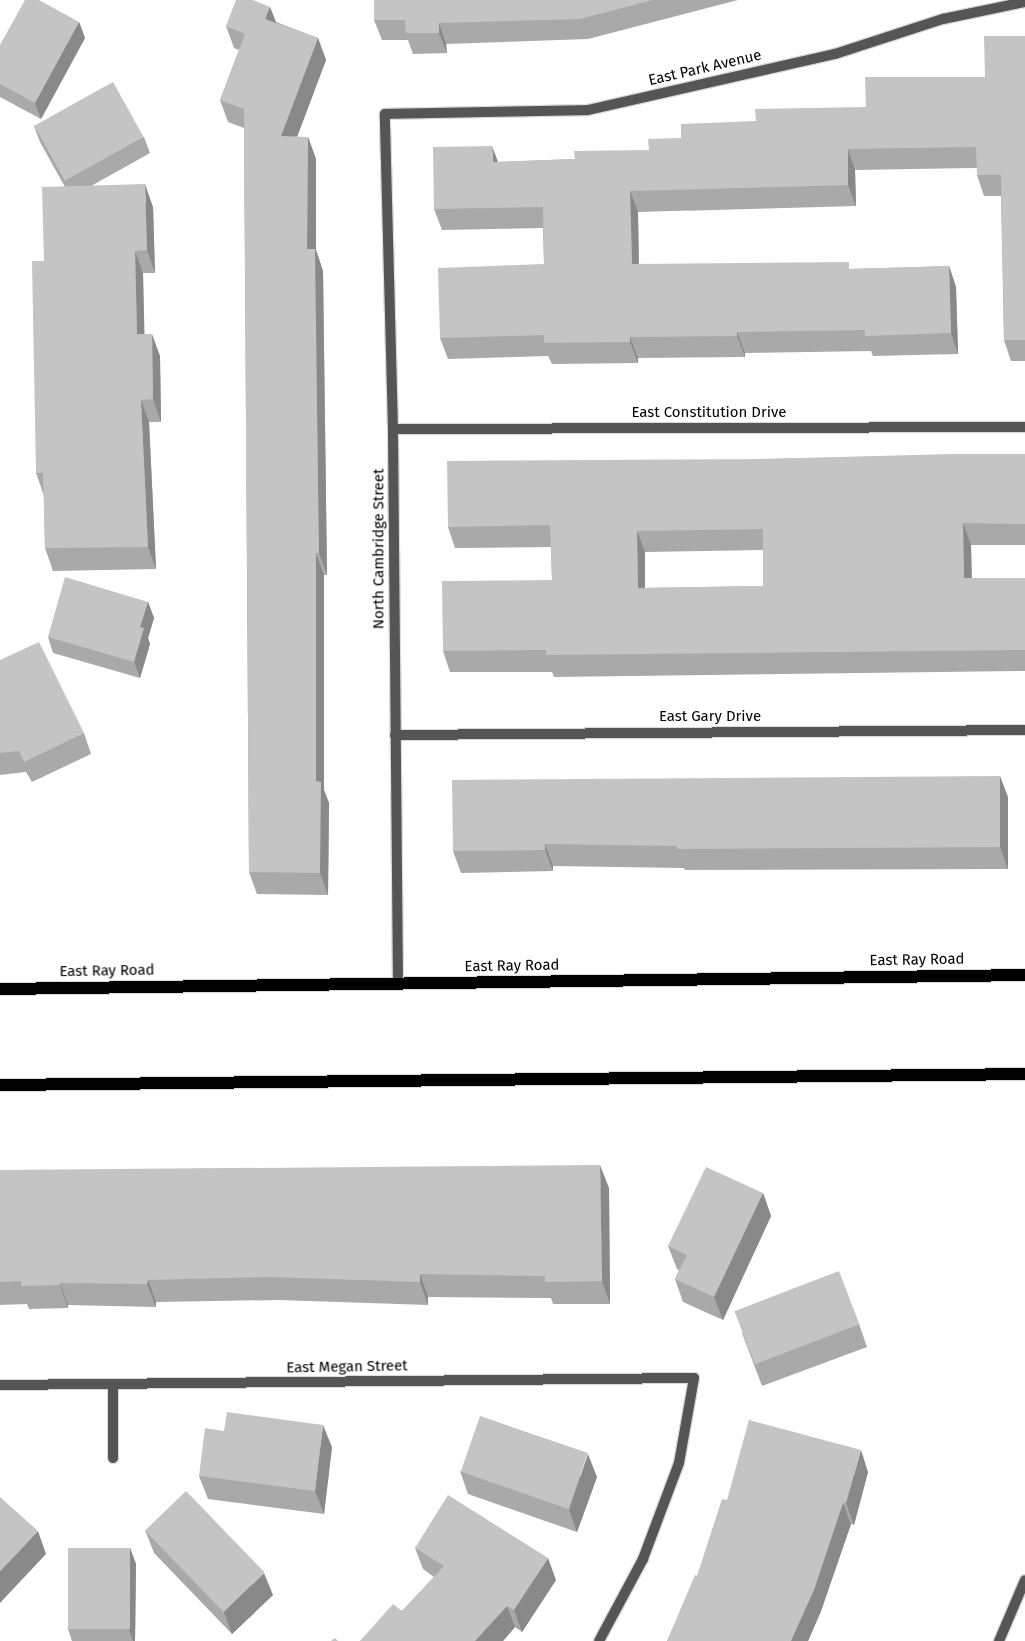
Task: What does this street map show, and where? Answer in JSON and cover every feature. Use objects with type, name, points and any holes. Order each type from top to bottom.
[{"type":"main road","name":"East Ray Road","points":[[0,989],[1025,975]]},
{"type":"main road","points":[[0,1085],[1025,1074]]},
{"type":"street","name":"East Park Avenue","points":[[385,114],[588,110],[835,54],[943,19],[1025,2]]},
{"type":"street","name":"North Cambridge Street","points":[[385,114],[393,429],[398,984]]},
{"type":"street","name":"East Constitution Drive","points":[[393,429],[1025,427]]},
{"type":"street","name":"East Gary Drive","points":[[395,735],[1025,730]]},
{"type":"street","name":"East Megan Street","points":[[0,1385],[694,1378],[679,1463],[643,1559],[599,1641]]},
{"type":"street","points":[[113,1384],[113,1458]]},
{"type":"street","points":[[999,1641],[1025,1580]]},
{"type":"building","points":[[25,0],[39,0],[79,22],[35,103],[0,84],[0,45]]},
{"type":"building","points":[[236,0],[253,0],[270,7],[265,19],[318,38],[281,136],[308,137],[307,249],[315,249],[319,553],[316,553],[316,781],[321,782],[320,873],[249,872],[244,109],[220,100],[245,34],[226,26]]},
{"type":"building","points":[[374,0],[653,0],[580,19],[439,23],[439,33],[406,33],[405,20],[374,20]]},
{"type":"building","points":[[984,36],[1025,36],[1025,340],[1004,340],[1001,175],[977,175],[976,147],[848,149],[848,185],[630,191],[632,264],[849,262],[849,269],[949,266],[951,333],[865,336],[865,330],[737,332],[737,336],[630,337],[630,342],[544,343],[544,335],[440,338],[438,268],[544,264],[543,207],[434,209],[433,147],[492,146],[493,162],[575,159],[574,151],[649,150],[648,139],[681,138],[681,124],[756,121],[755,109],[866,107],[865,77],[985,77]]},
{"type":"building","points":[[113,82],[144,137],[65,181],[34,126]]},
{"type":"building","points":[[145,184],[147,250],[135,251],[137,334],[152,334],[153,399],[141,400],[148,547],[45,548],[43,473],[36,473],[32,261],[44,261],[42,187]]},
{"type":"building","points":[[1025,454],[1025,524],[963,523],[964,578],[1025,578],[1025,650],[546,655],[546,650],[443,651],[442,581],[552,580],[550,525],[448,527],[447,461],[762,459]],"holes":[[[763,529],[763,586],[638,588],[637,531]]]},
{"type":"building","points":[[65,577],[148,602],[140,627],[144,628],[134,662],[48,637]]},
{"type":"building","points":[[39,642],[84,733],[24,762],[19,751],[0,753],[0,660]]},
{"type":"building","points":[[1000,776],[1000,847],[677,849],[677,846],[545,844],[545,850],[453,851],[452,780]]},
{"type":"building","points":[[600,1165],[602,1281],[545,1282],[545,1276],[420,1274],[420,1282],[271,1277],[148,1280],[147,1284],[60,1283],[60,1285],[21,1286],[21,1281],[0,1282],[0,1170]]},
{"type":"building","points":[[706,1167],[763,1193],[714,1297],[675,1279],[687,1255],[668,1246]]},
{"type":"building","points":[[839,1271],[859,1324],[755,1364],[734,1311]]},
{"type":"building","points":[[227,1412],[323,1425],[315,1491],[199,1476],[205,1428],[224,1431]]},
{"type":"building","points":[[480,1416],[588,1453],[569,1509],[461,1472]]},
{"type":"building","points":[[749,1420],[861,1450],[846,1503],[843,1503],[814,1590],[791,1641],[667,1641],[695,1575],[697,1576],[722,1499],[727,1500]]},
{"type":"building","points":[[186,1491],[264,1572],[223,1612],[145,1531]]},
{"type":"building","points":[[448,1495],[548,1558],[514,1610],[507,1606],[475,1641],[360,1641],[393,1604],[402,1611],[444,1566],[415,1548]]},
{"type":"building","points":[[0,1497],[38,1531],[0,1571]]},
{"type":"building","points":[[68,1548],[130,1548],[130,1629],[68,1629]]}]
